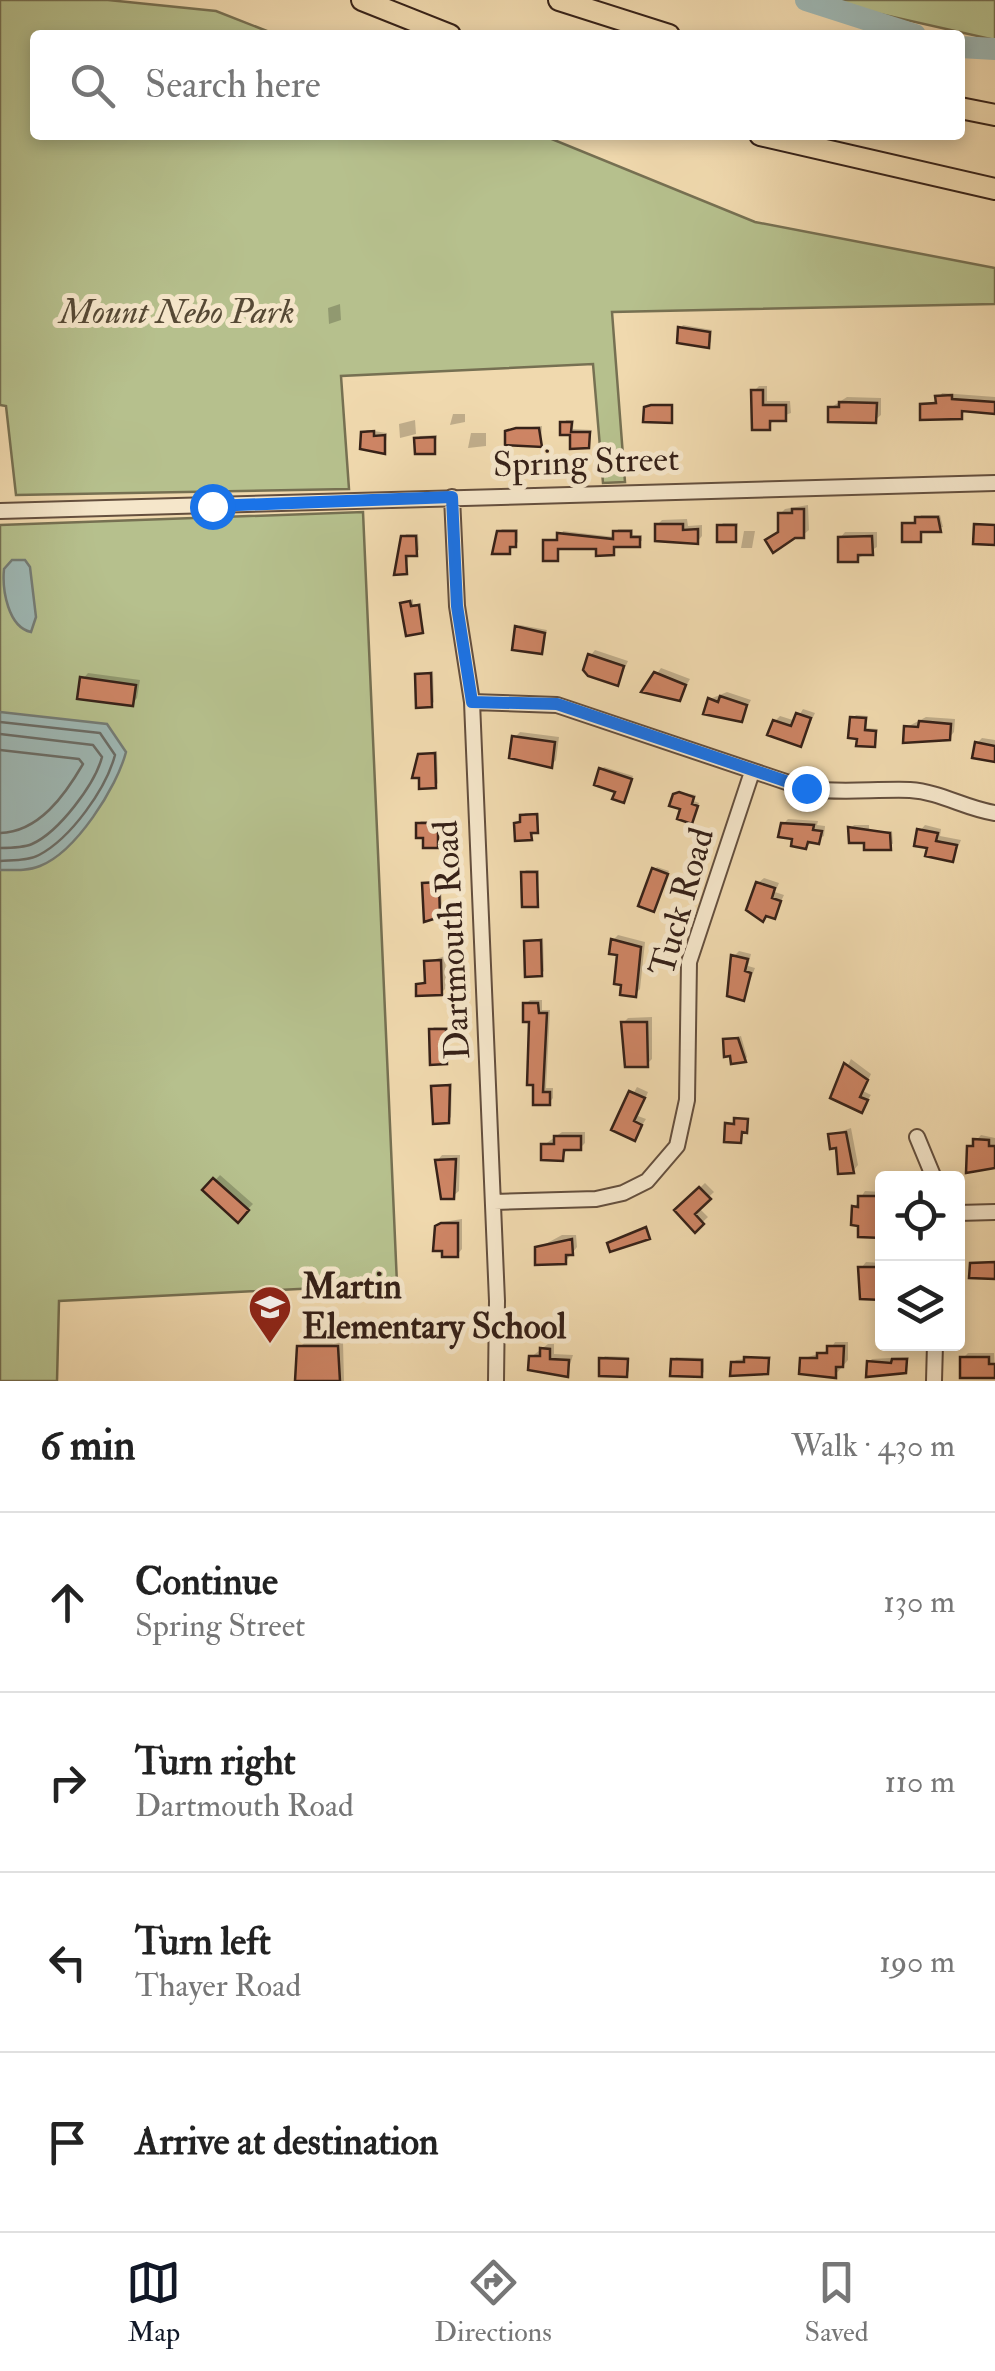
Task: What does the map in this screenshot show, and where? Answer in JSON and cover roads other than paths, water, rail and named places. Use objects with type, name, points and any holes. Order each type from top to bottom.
[{"type":"highway","points":[[362,0],[437,30]]},
{"type":"highway","points":[[558,0],[654,30]]},
{"type":"highway","points":[[965,109],[995,115]]},
{"type":"highway","points":[[782,140],[995,189]]},
{"type":"street","name":"Spring Street","points":[[0,510],[995,483]]},
{"type":"street","name":"Dartmouth Road","points":[[452,497],[457,606],[472,702],[494,1202],[496,1381]]},
{"type":"street","points":[[472,702],[557,704],[752,772],[824,791],[942,794],[995,813]]},
{"type":"street","name":"Tuck Road","points":[[494,1202],[596,1199],[623,1193],[648,1181],[678,1146],[687,1100],[689,962],[752,772]]},
{"type":"street","points":[[917,1137],[931,1171]]},
{"type":"street","points":[[965,1213],[995,1212]]},
{"type":"street","points":[[934,1381],[935,1351]]},
{"type":"water","points":[[12,560],[25,560],[30,567],[36,617],[31,632],[17,623],[8,606],[4,569]]},
{"type":"water","points":[[0,712],[107,724],[126,752],[104,800],[81,833],[54,859],[31,869],[0,870]]},
{"type":"waterway","points":[[806,0],[899,30]]},
{"type":"waterway","points":[[965,47],[995,49]]},
{"type":"place","name":"Martin Elementary School","points":[[270,1345]]},
{"type":"park label","name":"Mount Nebo Park","points":[[177,312]]}]
